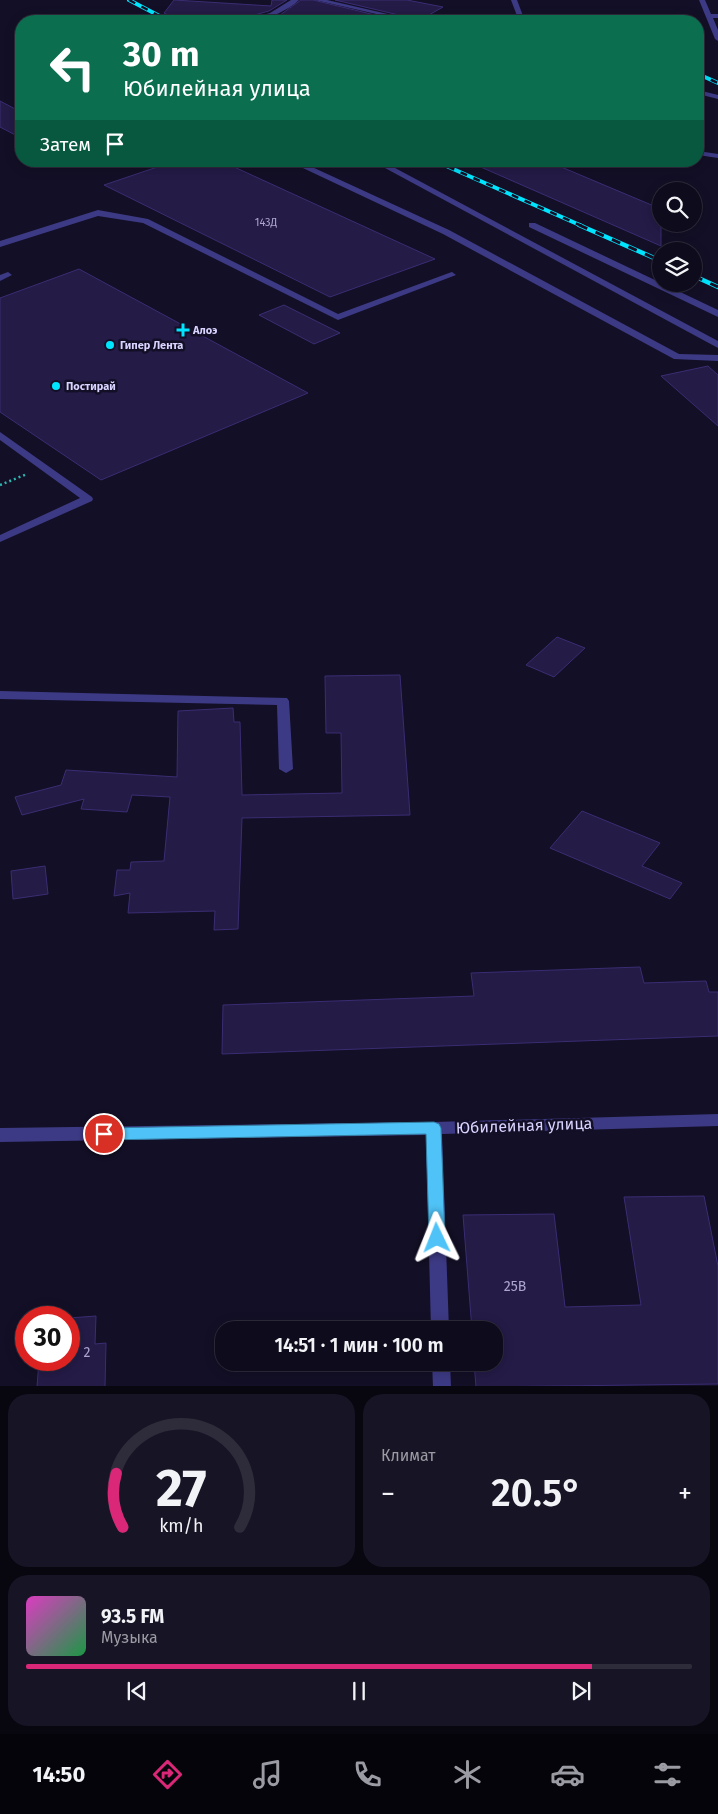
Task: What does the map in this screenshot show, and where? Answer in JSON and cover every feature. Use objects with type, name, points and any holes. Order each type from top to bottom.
[{"type":"street","points":[[268,15],[296,0]]},
{"type":"street","points":[[318,0],[387,15]]},
{"type":"street","points":[[514,0],[520,15]]},
{"type":"street","points":[[702,0],[718,39]]},
{"type":"street","points":[[709,16],[718,16]]},
{"type":"street","points":[[704,94],[718,97]]},
{"type":"street","points":[[704,154],[718,156]]},
{"type":"street","points":[[305,167],[446,232],[677,356],[718,358]]},
{"type":"street","points":[[387,167],[718,345]]},
{"type":"street","points":[[0,244],[98,213],[145,221],[338,317],[452,275]]},
{"type":"street","points":[[532,225],[718,314]]},
{"type":"street","points":[[0,435],[88,499],[0,539]]},
{"type":"street","points":[[0,695],[282,701],[286,770]]},
{"type":"street","name":"Юбилейная улица","points":[[0,1135],[434,1128],[718,1120]]},
{"type":"street","points":[[434,1128],[440,1321]]},
{"type":"street","points":[[441,1371],[442,1386]]},
{"type":"path","points":[[0,485],[44,467]]},
{"type":"building","points":[[174,0],[271,6],[272,0],[287,0],[269,11],[254,15],[168,15],[164,13]]},
{"type":"building","points":[[301,0],[313,0],[375,15],[280,15]]},
{"type":"building","points":[[335,0],[407,0],[443,7],[429,15],[399,15]]},
{"type":"building","points":[[0,101],[15,109],[15,135],[0,127]]},
{"type":"building","points":[[157,167],[234,167],[435,259],[330,297],[104,185]]},
{"type":"building","points":[[481,167],[561,167],[652,205],[652,232],[661,232],[661,242],[652,242]]},
{"type":"building","name":"Гипер Лента","points":[[79,269],[308,393],[101,480],[0,412],[0,298]]},
{"type":"building","points":[[284,305],[340,333],[314,344],[259,315]]},
{"type":"building","points":[[708,366],[718,375],[718,426],[661,376]]},
{"type":"building","points":[[557,637],[585,648],[554,677],[526,665]]},
{"type":"building","points":[[400,675],[410,815],[242,818],[238,929],[214,930],[215,911],[128,913],[130,893],[114,896],[117,870],[130,870],[131,862],[164,861],[170,797],[132,795],[127,812],[81,809],[84,799],[22,815],[15,797],[61,785],[66,770],[177,777],[178,711],[233,708],[234,722],[240,722],[242,795],[342,793],[341,733],[326,733],[325,676]]},
{"type":"building","points":[[582,811],[660,843],[642,866],[682,883],[670,899],[550,848]]},
{"type":"building","points":[[45,866],[48,894],[13,899],[11,871]]},
{"type":"building","points":[[640,967],[644,983],[706,981],[709,992],[718,992],[718,1036],[222,1054],[223,1005],[474,996],[471,973]]},
{"type":"building","points":[[704,1196],[718,1266],[718,1384],[476,1386],[475,1371],[503,1371],[503,1321],[471,1321],[463,1215],[554,1214],[565,1307],[641,1305],[624,1197]]},
{"type":"building","points":[[96,1316],[95,1344],[106,1343],[105,1386],[37,1386],[38,1371],[80,1371],[80,1317]]},
{"type":"railway","points":[[129,0],[158,15]]},
{"type":"railway","points":[[704,77],[718,83]]},
{"type":"railway","points":[[449,167],[582,226]]},
{"type":"railway","points":[[579,225],[652,257]]},
{"type":"railway","points":[[702,280],[718,287]]},
{"type":"place","name":"Алоэ","points":[[183,330]]},
{"type":"place","name":"Гипер Лента","points":[[110,345]]},
{"type":"place","name":"Постирай","points":[[56,386]]},
{"type":"route","points":[[104,1134],[434,1128],[437,1238]]}]
